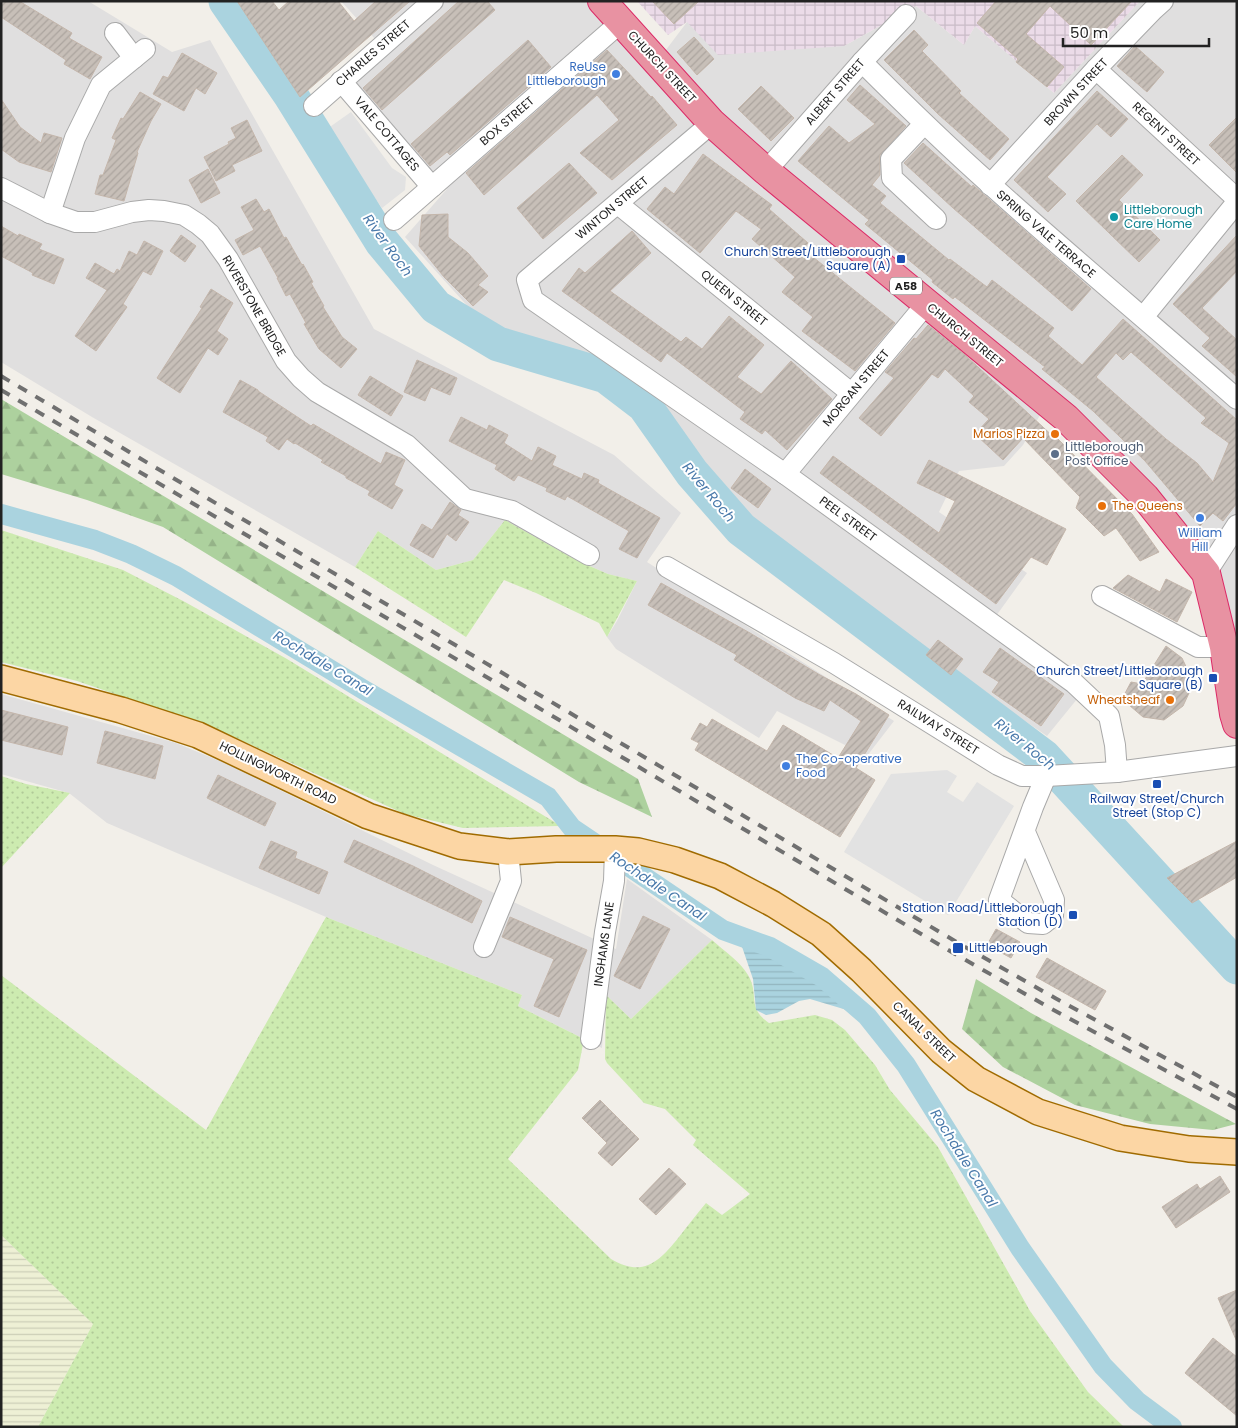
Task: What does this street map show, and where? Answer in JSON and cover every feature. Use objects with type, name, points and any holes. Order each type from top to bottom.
[{"type":"highway","name":"CHURCH STREET","points":[[602,1],[712,123],[766,171],[1066,418],[1144,497],[1206,573],[1224,647],[1237,724]]},
{"type":"main road","name":"HOLLINGWORTH ROAD","points":[[1,678],[121,710],[198,735],[368,816],[459,846],[508,852],[556,849]]},
{"type":"main road","name":"CANAL STREET","points":[[556,849],[627,850],[675,860],[720,876],[773,904],[821,934],[861,970],[948,1057],[976,1079],[1038,1112],[1135,1141],[1189,1149],[1237,1152]]},
{"type":"street","name":"CHARLES STREET","points":[[314,106],[433,1]]},
{"type":"street","name":"BROWN STREET","points":[[990,185],[1096,69],[1163,1]]},
{"type":"street","name":"ALBERT STREET","points":[[766,171],[906,15]]},
{"type":"street","name":"BOX STREET","points":[[394,220],[620,23]]},
{"type":"street","points":[[50,214],[75,138],[101,85],[140,53],[116,33]]},
{"type":"street","name":"SPRING VALE TERRACE","points":[[862,62],[924,124],[990,185],[1106,286],[1144,316],[1237,399]]},
{"type":"street","name":"REGENT STREET","points":[[1096,69],[1237,200]]},
{"type":"street","name":"VALE COTTAGES","points":[[341,81],[432,187]]},
{"type":"street","name":"WINTON STREET","points":[[532,300],[527,280],[712,123]]},
{"type":"street","points":[[924,124],[891,158],[892,178],[936,219]]},
{"type":"street","name":"RIVERSTONE BRIDGE","points":[[1,188],[50,214],[76,222],[95,222],[132,212],[164,211],[184,215],[210,234],[228,259],[286,361],[317,392],[407,445],[465,499],[512,511],[589,555]]},
{"type":"street","points":[[1144,316],[1237,200]]},
{"type":"street","name":"QUEEN STREET","points":[[618,204],[851,393]]},
{"type":"street","name":"PEEL STREET","points":[[532,300],[785,474],[1074,682],[1109,716],[1115,744],[1108,772]]},
{"type":"street","name":"MORGAN STREET","points":[[785,474],[927,303]]},
{"type":"street","points":[[1206,573],[1237,525]]},
{"type":"street","name":"RAILWAY STREET","points":[[668,567],[834,663],[998,765],[1022,776],[1108,772],[1237,756]]},
{"type":"street","points":[[1102,596],[1198,647],[1224,647]]},
{"type":"street","points":[[1025,832],[1033,806],[1046,776]]},
{"type":"street","name":"INGHAMS LANE","points":[[591,1039],[605,932],[614,881],[627,850]]},
{"type":"street","points":[[484,947],[511,881],[508,852]]},
{"type":"shaded area","points":[[1,1],[88,1],[172,52],[210,40],[374,329],[614,455],[681,513],[647,562],[894,721],[867,756],[777,711],[759,738],[616,649],[607,637],[637,581],[608,574],[578,561],[505,520],[473,560],[436,570],[378,531],[355,567],[92,417],[1,362]]},
{"type":"shaded area","points":[[341,1],[588,1],[650,71],[687,22],[844,46],[916,6],[964,45],[975,26],[1054,93],[1140,1],[1237,1],[1237,525],[1206,573],[1066,418],[1040,415],[1023,445],[1004,466],[959,471],[939,512],[1027,573],[996,616],[1082,693],[1047,736],[855,605],[756,533],[728,505],[681,447],[660,411],[604,368],[526,343],[472,311],[405,237],[447,189],[351,86],[375,39]]},
{"type":"shaded area","points":[[637,1],[1140,1],[1054,93],[975,26],[964,45],[916,6],[844,46],[718,55],[687,22],[668,35]]},
{"type":"shaded area","points":[[351,112],[392,168],[406,177],[405,190],[382,208],[327,129]]},
{"type":"shaded area","points":[[1237,532],[1237,724],[1212,575]]},
{"type":"shaded area","points":[[1,694],[176,743],[222,762],[433,865],[616,949],[627,879],[712,940],[631,1019],[606,995],[602,1048],[518,1006],[522,995],[326,917],[107,823],[69,793],[1,774]]},
{"type":"shaded area","points":[[947,770],[957,776],[947,792],[963,802],[977,782],[1014,806],[948,915],[844,852],[891,774]]},
{"type":"green space","points":[[1,399],[638,779],[652,817],[579,782],[163,527],[87,500],[1,474]]},
{"type":"green space","points":[[505,520],[578,561],[608,574],[637,581],[607,637],[599,623],[504,580],[466,637],[355,567],[378,531],[436,570],[473,560]]},
{"type":"green space","points":[[1,530],[123,570],[185,602],[287,659],[561,826],[463,828],[405,814],[209,726],[77,681],[1,662]]},
{"type":"green space","points":[[1,776],[26,784],[70,793],[1,868]]},
{"type":"green space","points":[[326,917],[522,995],[518,1006],[584,1039],[578,1070],[508,1159],[611,1259],[622,1265],[632,1267],[650,1264],[664,1254],[706,1203],[722,1215],[750,1194],[693,1145],[696,1140],[665,1109],[644,1103],[605,1059],[606,995],[631,1019],[712,940],[745,970],[753,989],[755,1006],[762,1017],[769,1023],[815,1015],[832,1020],[845,1030],[875,1065],[890,1090],[938,1147],[1030,1311],[1088,1392],[1124,1427],[38,1427],[93,1324],[1,1235],[1,975],[206,1130]]},
{"type":"green space","points":[[976,979],[1031,1013],[1236,1124],[1213,1130],[1150,1124],[1075,1105],[1003,1067],[962,1029]]},
{"type":"green space","points":[[1,1235],[93,1324],[38,1427],[1,1427]]},
{"type":"water","points":[[738,935],[770,947],[822,977],[867,1016],[810,999],[799,1001],[777,1013],[766,1015],[756,1010],[753,979]]},
{"type":"building","points":[[1,1],[19,1],[72,33],[69,38],[102,57],[90,79],[64,64],[66,60],[1,17]]},
{"type":"building","points":[[237,1],[272,1],[279,10],[289,1],[338,1],[354,21],[376,1],[410,1],[300,97]]},
{"type":"building","points":[[459,1],[487,1],[495,10],[382,110],[363,88]]},
{"type":"building","points":[[652,1],[699,1],[674,24]]},
{"type":"building","points":[[996,1],[1132,1],[1091,45],[1050,6],[1026,34],[1064,67],[1047,87],[1016,62],[1018,59],[977,23]]},
{"type":"building","points":[[914,30],[928,45],[922,51],[961,91],[959,93],[1009,139],[990,160],[938,114],[884,60]]},
{"type":"building","points":[[694,37],[714,59],[697,75],[677,52]]},
{"type":"building","points":[[528,40],[551,67],[450,155],[447,152],[430,166],[411,144]]},
{"type":"building","points":[[1135,46],[1164,72],[1147,92],[1117,66]]},
{"type":"building","points":[[607,50],[652,96],[677,125],[612,180],[580,153],[619,120],[597,95],[484,195],[466,173]]},
{"type":"building","points":[[182,53],[217,73],[205,94],[196,88],[184,111],[153,94],[163,76],[168,78]]},
{"type":"building","points":[[860,85],[906,126],[880,155],[880,175],[872,185],[886,196],[880,203],[949,260],[987,287],[992,280],[1054,328],[1048,336],[1082,365],[1123,319],[1237,420],[1237,503],[1223,521],[1213,513],[1200,526],[1145,461],[1093,411],[1042,369],[1045,367],[955,297],[953,299],[932,282],[933,280],[865,224],[869,220],[798,161],[829,126],[849,143],[875,124],[847,100]],"holes":[[[1131,352],[1206,418],[1201,423],[1229,443],[1213,482],[1197,463],[1166,439],[1096,377],[1116,353],[1123,360]]]},
{"type":"building","points":[[761,86],[794,118],[771,141],[738,109]]},
{"type":"building","points":[[1097,91],[1128,119],[1111,137],[1097,124],[1047,177],[1066,194],[1048,212],[1014,180]]},
{"type":"building","points":[[140,92],[161,104],[137,152],[124,201],[95,194],[100,175],[103,175],[116,140],[112,138],[121,118],[123,119]]},
{"type":"building","points":[[1,99],[20,127],[41,143],[44,133],[62,138],[51,172],[19,162],[1,149]]},
{"type":"building","points":[[1237,117],[1237,173],[1209,145]]},
{"type":"building","points":[[247,120],[262,151],[232,165],[235,171],[216,181],[204,157],[229,144],[228,142],[236,138],[231,128]]},
{"type":"building","points":[[923,143],[1091,289],[1072,311],[904,163]]},
{"type":"building","points":[[703,154],[772,205],[769,209],[808,243],[803,249],[895,323],[855,371],[802,331],[813,317],[782,292],[795,277],[752,239],[761,229],[736,211],[700,253],[647,209],[665,187],[674,194]]},
{"type":"building","name":"Littleborough Care Home","points":[[1122,155],[1143,175],[1119,200],[1160,240],[1139,262],[1076,201]]},
{"type":"building","points":[[569,163],[597,193],[543,239],[517,208]]},
{"type":"building","points":[[208,169],[220,193],[201,203],[189,180]]},
{"type":"building","points":[[256,199],[264,212],[269,209],[284,238],[286,237],[303,264],[323,307],[342,337],[357,349],[341,368],[319,349],[304,324],[306,323],[290,294],[286,296],[260,246],[243,255],[235,240],[254,230],[241,207]]},
{"type":"building","points":[[448,214],[448,237],[468,253],[488,276],[478,285],[488,292],[473,306],[444,277],[419,246],[422,215]]},
{"type":"building","points":[[1,226],[18,236],[19,234],[42,244],[39,249],[64,259],[54,284],[32,275],[33,273],[1,256]]},
{"type":"building","points":[[632,231],[651,253],[610,291],[681,342],[686,337],[702,349],[729,316],[764,345],[737,377],[761,394],[791,361],[832,399],[787,450],[765,430],[762,434],[740,419],[745,412],[667,353],[661,362],[562,291],[579,268],[585,273]]},
{"type":"building","points":[[181,235],[196,246],[185,262],[170,251]]},
{"type":"building","points":[[1237,235],[1237,271],[1202,308],[1237,340],[1237,377],[1202,346],[1210,338],[1173,304]]},
{"type":"building","points":[[144,241],[163,251],[151,275],[143,271],[123,304],[127,307],[96,351],[75,336],[107,290],[86,278],[95,263],[114,274],[117,269],[120,271],[129,251],[137,255]]},
{"type":"building","points":[[211,289],[233,303],[217,331],[228,339],[218,355],[208,348],[180,393],[157,378],[202,308],[200,307]]},
{"type":"building","points":[[928,325],[965,355],[1058,439],[1132,514],[1159,552],[1140,561],[1116,528],[1104,536],[1076,508],[1080,497],[1023,438],[1003,460],[975,434],[989,419],[969,402],[974,396],[945,369],[938,378],[932,374],[881,436],[859,418],[894,378],[885,372],[914,338],[916,339]]},
{"type":"building","points":[[417,360],[457,378],[450,395],[431,387],[425,401],[404,392]]},
{"type":"building","points":[[370,376],[403,396],[391,416],[358,395]]},
{"type":"building","points":[[240,380],[311,426],[313,424],[381,464],[386,452],[405,460],[394,485],[403,490],[392,509],[368,495],[370,491],[321,462],[323,460],[295,443],[287,439],[279,450],[266,441],[268,437],[223,412]]},
{"type":"building","points":[[461,417],[487,430],[489,425],[508,435],[504,443],[532,461],[538,447],[556,456],[552,465],[582,479],[584,473],[599,480],[598,483],[660,518],[637,558],[619,549],[629,531],[567,496],[565,500],[546,491],[547,488],[518,475],[514,481],[495,469],[497,465],[449,441]]},
{"type":"building","points":[[833,456],[939,533],[955,501],[917,483],[929,460],[1066,529],[1047,565],[1031,557],[996,604],[820,473]]},
{"type":"building","points":[[745,469],[771,489],[758,508],[731,488]]},
{"type":"building","points":[[450,502],[461,510],[458,515],[469,522],[456,541],[447,534],[433,558],[410,545],[422,524],[432,530]]},
{"type":"building","points":[[1128,575],[1160,592],[1166,579],[1192,592],[1177,622],[1113,588]]},
{"type":"building","points":[[661,583],[856,694],[889,715],[856,768],[875,780],[840,837],[695,750],[699,743],[691,739],[700,723],[707,727],[712,719],[767,751],[783,725],[838,758],[861,721],[830,700],[824,711],[795,698],[734,660],[737,655],[648,605]]},
{"type":"building","points":[[938,640],[963,659],[951,675],[926,655]]},
{"type":"building","points":[[1166,646],[1182,658],[1189,673],[1190,691],[1183,706],[1164,720],[1143,717],[1122,699],[1131,682],[1142,684]]},
{"type":"building","points":[[1000,648],[1064,694],[1041,726],[992,692],[999,682],[983,672]]},
{"type":"building","points":[[1,710],[68,727],[62,755],[1,740]]},
{"type":"building","points":[[105,731],[163,746],[155,779],[97,763]]},
{"type":"building","points":[[218,775],[276,803],[265,826],[207,798]]},
{"type":"building","points":[[354,840],[413,866],[482,901],[472,923],[344,862]]},
{"type":"building","points":[[271,841],[297,852],[295,858],[328,872],[319,894],[259,868]]},
{"type":"building","points":[[1237,841],[1237,877],[1192,903],[1167,878]]},
{"type":"building","points":[[643,916],[670,929],[640,989],[614,976]]},
{"type":"building","points":[[510,917],[587,950],[559,1017],[534,1006],[554,959],[502,937]]},
{"type":"building","points":[[996,929],[1020,942],[1011,958],[987,945]]},
{"type":"building","points":[[1047,958],[1106,991],[1095,1010],[1036,977]]},
{"type":"building","points":[[600,1100],[639,1139],[612,1166],[598,1153],[607,1143],[582,1118]]},
{"type":"building","points":[[669,1168],[686,1184],[656,1215],[639,1199]]},
{"type":"building","points":[[1220,1176],[1230,1192],[1176,1228],[1162,1207],[1197,1184],[1200,1189]]},
{"type":"building","points":[[1237,1290],[1237,1342],[1218,1298]]},
{"type":"building","points":[[1213,1338],[1237,1357],[1237,1416],[1185,1373]]},
{"type":"waterway","name":"River Roch","points":[[226,1],[290,94],[382,242],[436,307],[498,344],[606,376],[644,405],[692,473],[741,529],[1044,757],[1237,967]]},
{"type":"waterway","name":"Rochdale Canal","points":[[1,514],[95,540],[131,554],[176,576],[364,690],[548,797],[572,828],[723,930],[770,947],[822,977],[867,1016],[906,1065],[1020,1248],[1103,1366],[1137,1401],[1172,1427]]},
{"type":"railway","points":[[1,376],[960,944],[1237,1097]]},
{"type":"railway","points":[[1,390],[955,954],[1050,1008],[1237,1109]]},
{"type":"place","name":"ReUse Littleborough","points":[[616,74]]},
{"type":"place","name":"Littleborough Care Home","points":[[1114,217]]},
{"type":"place","name":"Church Street/Littleborough Square (A)","points":[[901,259]]},
{"type":"place","name":"Marios Pizza","points":[[1055,434]]},
{"type":"place","name":"Littleborough Post Office","points":[[1055,454]]},
{"type":"place","name":"The Queens","points":[[1102,506]]},
{"type":"place","name":"William Hill","points":[[1200,518]]},
{"type":"place","name":"Church Street/Littleborough Square (B)","points":[[1213,678]]},
{"type":"place","name":"Wheatsheaf","points":[[1170,700]]},
{"type":"place","name":"The Co-operative Food","points":[[786,766]]},
{"type":"place","name":"Railway Street/Church Street (Stop C)","points":[[1157,784]]},
{"type":"place","name":"Station Road/Littleborough Station (D)","points":[[1073,915]]},
{"type":"place","name":"Littleborough","points":[[958,948]]}]
